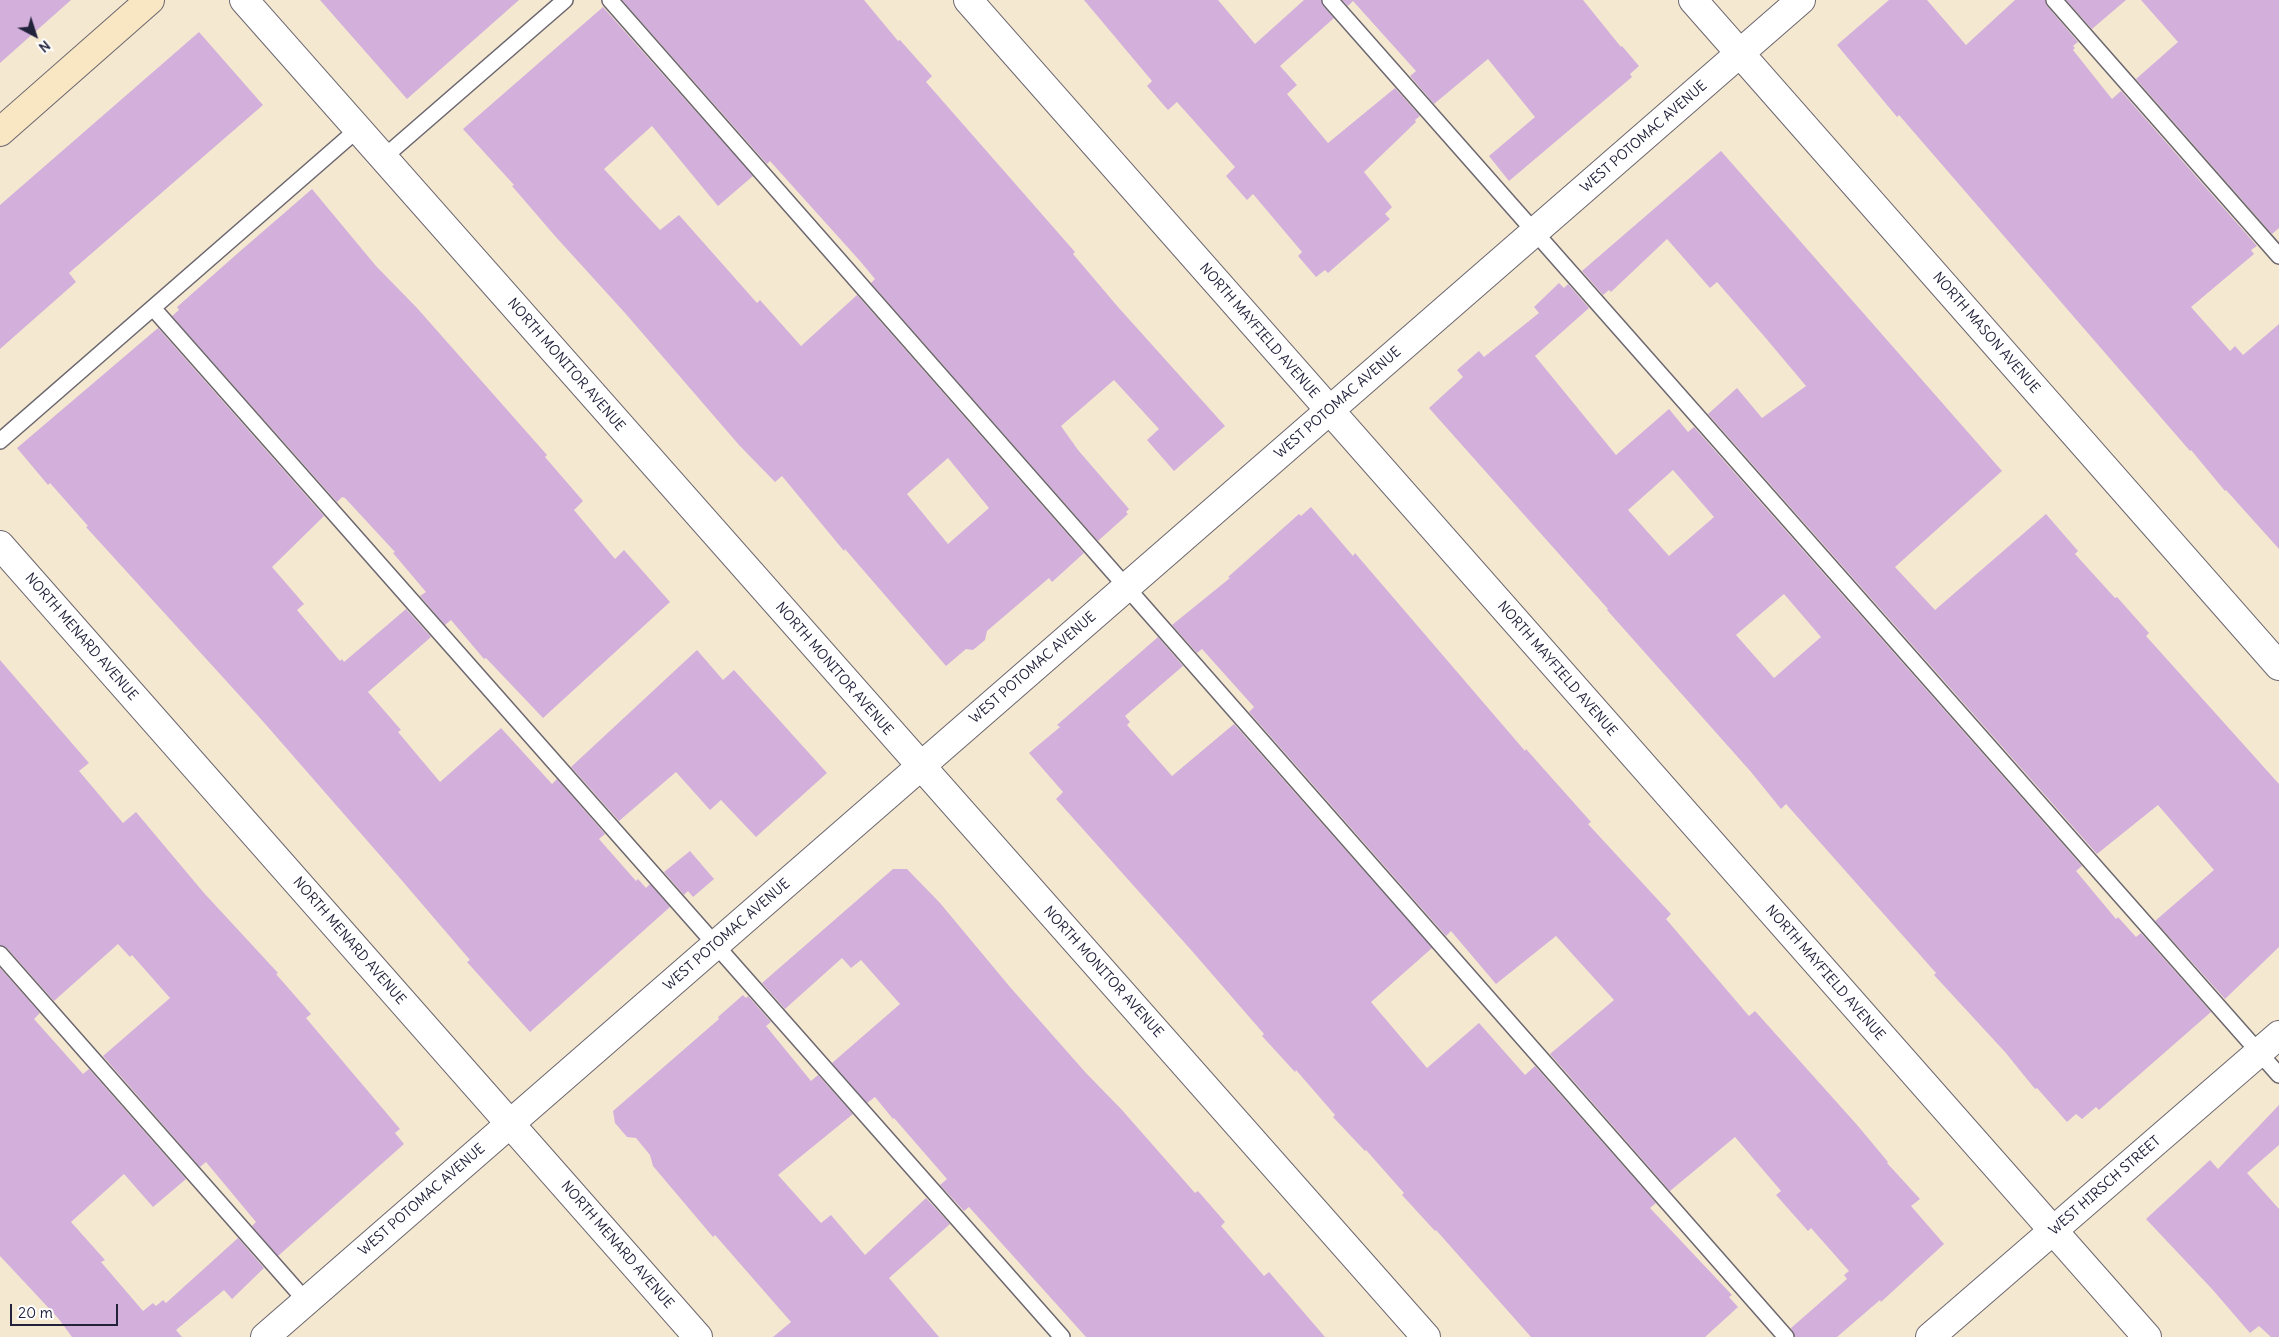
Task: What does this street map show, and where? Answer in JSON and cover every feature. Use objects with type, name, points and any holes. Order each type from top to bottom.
[{"type":"main road","points":[[0,132],[150,0]]},
{"type":"street","name":"NORTH MONITOR AVENUE","points":[[244,0],[1426,1337]]},
{"type":"street","name":"NORTH MAYFIELD AVENUE","points":[[968,0],[2147,1337]]},
{"type":"street","name":"NORTH MASON AVENUE","points":[[1693,0],[2279,666]]},
{"type":"street","name":"WEST POTOMAC AVENUE","points":[[265,1337],[1801,0]]},
{"type":"street","name":"NORTH MENARD AVENUE","points":[[0,545],[698,1337]]},
{"type":"street","name":"WEST HIRSCH STREET","points":[[1930,1337],[2279,1035]]},
{"type":"lane","points":[[383,158],[565,0]]},
{"type":"lane","points":[[610,0],[1786,1337]]},
{"type":"lane","points":[[1330,0],[2279,1075]]},
{"type":"lane","points":[[2054,0],[2279,256]]},
{"type":"lane","points":[[0,441],[358,129]]},
{"type":"lane","points":[[153,308],[1062,1337]]},
{"type":"lane","points":[[0,954],[306,1301]]},
{"type":"building","points":[[0,0],[71,0],[0,63]]},
{"type":"building","points":[[320,0],[519,0],[407,99]]},
{"type":"building","points":[[622,0],[864,0],[898,41],[900,40],[932,76],[926,82],[1075,252],[1073,254],[1118,307],[1225,426],[1174,471],[1147,440],[1159,429],[1114,380],[1061,426],[1078,450],[1129,509],[1126,512],[1128,514],[1098,541],[871,283],[875,279],[860,261],[770,161],[767,164]]},
{"type":"building","points":[[1084,0],[1218,0],[1255,44],[1304,0],[1321,0],[1323,6],[1334,18],[1280,66],[1297,85],[1287,94],[1328,143],[1395,88],[1420,116],[1364,172],[1392,207],[1385,214],[1390,219],[1328,273],[1325,270],[1316,277],[1298,256],[1302,252],[1253,194],[1247,200],[1226,176],[1235,167],[1177,102],[1168,110],[1147,86],[1152,81]]},
{"type":"building","points":[[1342,0],[1583,0],[1639,66],[1630,74],[1632,77],[1509,181],[1489,156],[1535,117],[1488,59],[1434,104],[1410,76],[1416,71],[1353,1],[1348,6]]},
{"type":"building","points":[[1889,0],[1927,0],[1966,45],[2015,0],[2045,0],[2047,6],[2078,42],[2073,46],[2075,48],[2073,50],[2112,99],[2121,91],[2257,246],[2251,250],[2254,254],[2191,307],[2230,351],[2235,346],[2243,355],[2279,324],[2279,549],[2225,491],[1899,115],[1897,117],[1837,45]]},
{"type":"building","points":[[2066,0],[2126,0],[2092,29]]},
{"type":"building","points":[[2141,0],[2279,0],[2279,228],[2272,234],[2136,79],[2178,42]]},
{"type":"building","points":[[603,7],[753,176],[718,206],[652,126],[604,169],[660,230],[679,215],[757,303],[760,300],[801,346],[857,295],[1084,553],[1052,582],[1049,578],[987,631],[985,640],[973,650],[966,649],[946,666],[845,549],[844,551],[782,476],[775,482],[739,445],[625,313],[555,236],[512,186],[514,185],[463,129]],"holes":[[[948,458],[989,508],[948,544],[907,494]]]},
{"type":"building","points":[[199,32],[263,105],[69,273],[76,282],[0,349],[0,205]]},
{"type":"building","points":[[1721,151],[2002,471],[1895,567],[1935,610],[2046,514],[2078,551],[2075,554],[2149,633],[2146,636],[2279,784],[2279,947],[2225,999],[2155,921],[2214,870],[2158,805],[2097,854],[1708,414],[1737,388],[1762,418],[1806,386],[1717,282],[1710,288],[1667,239],[1611,292],[1609,290],[1603,295],[1582,271]]},
{"type":"building","points":[[312,189],[376,266],[417,308],[547,455],[545,457],[583,501],[574,510],[615,559],[624,550],[670,602],[543,718],[486,658],[484,659],[451,620],[445,625],[420,596],[426,592],[393,553],[395,552],[345,498],[342,497],[337,502],[172,316],[179,310],[177,307]]},
{"type":"building","points":[[1559,283],[1564,288],[1568,284],[1589,308],[1535,356],[1616,455],[1669,409],[1688,432],[1694,427],[2082,866],[2076,871],[2116,919],[2118,917],[2136,937],[2141,933],[2211,1012],[2099,1110],[2096,1107],[2082,1119],[2076,1114],[2067,1122],[2037,1088],[2035,1089],[2005,1052],[1934,975],[1936,973],[1786,804],[1781,809],[1751,772],[1608,609],[1429,408],[1463,377],[1457,370],[1479,351],[1484,357],[1539,313],[1534,307]],"holes":[[[1673,470],[1714,517],[1669,556],[1628,510]],[[1784,594],[1821,637],[1774,678],[1736,635]]]},
{"type":"building","points":[[158,328],[324,516],[272,567],[304,604],[297,610],[340,661],[342,659],[344,662],[406,609],[431,637],[368,692],[401,730],[398,732],[440,782],[501,728],[552,784],[557,779],[605,834],[599,839],[636,881],[638,879],[646,888],[650,884],[670,907],[530,1032],[467,962],[470,960],[260,718],[86,527],[88,526],[50,483],[48,485],[17,448]]},
{"type":"building","points":[[1311,507],[1353,556],[1355,553],[1525,751],[1526,749],[1591,822],[1588,824],[1671,914],[1666,919],[1749,1016],[1755,1011],[1858,1126],[1887,1163],[1920,1199],[1911,1206],[1944,1244],[1881,1302],[1880,1300],[1837,1337],[1795,1337],[1791,1328],[1847,1279],[1844,1275],[1849,1271],[1811,1228],[1808,1231],[1776,1195],[1781,1191],[1735,1137],[1670,1191],[1550,1054],[1614,1000],[1556,936],[1496,984],[1451,931],[1446,936],[1249,712],[1254,707],[1202,649],[1197,653],[1172,625],[1230,578],[1228,577],[1299,514],[1301,516]]},
{"type":"building","points":[[1158,637],[1183,666],[1125,716],[1130,722],[1127,725],[1172,776],[1234,724],[1432,948],[1371,1002],[1427,1068],[1479,1023],[1525,1075],[1535,1066],[1656,1203],[1650,1208],[1732,1295],[1729,1297],[1738,1307],[1705,1337],[1531,1337],[1436,1230],[1402,1195],[1404,1193],[1366,1150],[1333,1117],[1335,1115],[1296,1070],[1295,1072],[1262,1036],[1264,1034],[1192,951],[1056,799],[1063,792],[1029,753],[1060,727],[1057,725]]},
{"type":"building","points":[[697,650],[723,680],[734,670],[827,773],[756,837],[721,800],[710,810],[676,772],[619,821],[571,767]]},
{"type":"building","points":[[0,660],[89,763],[79,771],[123,823],[136,812],[204,893],[278,973],[276,974],[311,1014],[306,1018],[400,1129],[395,1133],[404,1144],[278,1256],[252,1226],[256,1222],[206,1162],[200,1167],[103,1056],[170,998],[132,955],[130,957],[118,944],[54,1001],[7,948],[0,945]]},
{"type":"building","points":[[690,851],[714,879],[693,897],[688,891],[684,895],[664,872]]},
{"type":"building","points":[[893,869],[907,869],[940,903],[1010,987],[1086,1073],[1122,1110],[1195,1193],[1198,1191],[1225,1222],[1221,1226],[1264,1276],[1269,1272],[1325,1337],[1086,1337],[969,1207],[964,1211],[940,1185],[947,1179],[894,1118],[875,1097],[867,1103],[832,1063],[900,1004],[861,960],[851,968],[842,958],[785,1009],[762,983]]},
{"type":"building","points":[[0,968],[40,1013],[34,1019],[83,1074],[89,1069],[186,1179],[153,1207],[124,1174],[71,1222],[105,1260],[101,1262],[143,1311],[153,1303],[156,1306],[163,1300],[166,1303],[238,1238],[264,1268],[232,1299],[224,1290],[176,1330],[182,1337],[72,1337],[58,1318],[0,1256]]},
{"type":"building","points":[[743,995],[746,998],[748,996],[771,1022],[766,1026],[811,1081],[818,1075],[853,1114],[778,1175],[821,1223],[831,1215],[865,1255],[926,1198],[950,1224],[889,1278],[939,1337],[773,1337],[791,1322],[715,1235],[713,1237],[653,1166],[650,1155],[636,1138],[627,1137],[615,1123],[613,1111],[719,1019],[718,1017]]},
{"type":"building","points":[[2279,1105],[2279,1145],[2247,1173],[2279,1209],[2279,1337],[2271,1337],[2259,1326],[2250,1333],[2212,1289],[2146,1219],[2210,1160],[2218,1169]]}]
